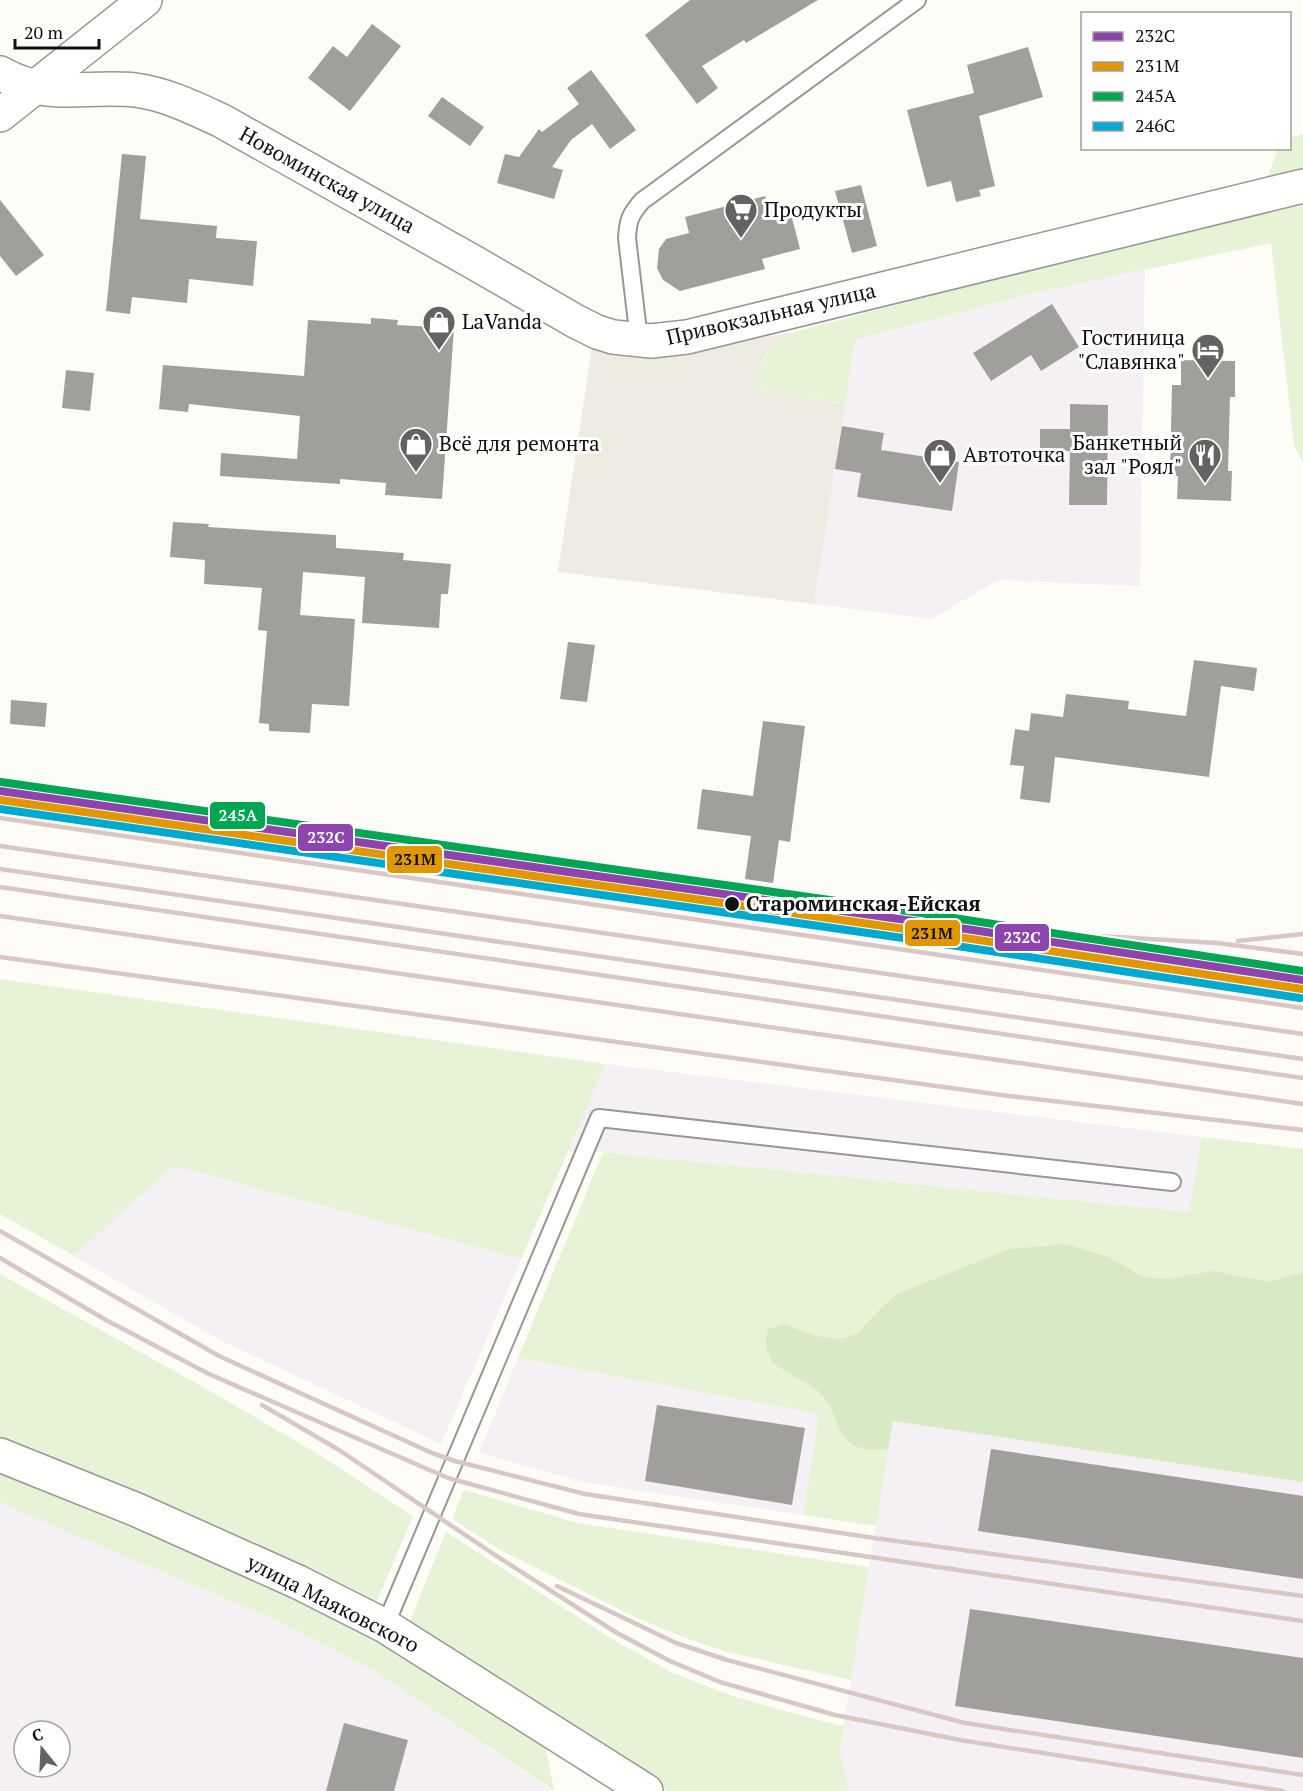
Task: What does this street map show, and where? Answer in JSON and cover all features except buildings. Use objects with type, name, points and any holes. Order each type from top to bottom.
[{"type":"street","points":[[0,115],[145,0]]},
{"type":"street","name":"Новоминская улица","points":[[0,73],[22,85],[35,88],[56,91],[97,89],[138,91],[180,102],[232,127],[575,321],[613,337],[639,340]]},
{"type":"street","name":"Привокзальная улица","points":[[639,340],[687,337],[1303,186]]},
{"type":"street","name":"улица Маяковского","points":[[0,1455],[191,1534],[298,1582],[385,1626],[646,1791]]},
{"type":"lane","name":"Привокзальная улица","points":[[639,340],[627,230],[632,214],[642,201],[917,0]]},
{"type":"lane","points":[[385,1626],[599,1118],[1172,1182]]},
{"type":"shaded area","points":[[1145,269],[1140,586],[998,580],[931,619],[814,604],[855,340],[1029,294]]},
{"type":"shaded area","points":[[794,332],[770,350],[762,361],[757,384],[761,391],[845,404],[814,604],[558,572],[593,341],[685,351]]},
{"type":"shaded area","points":[[606,1064],[1202,1137],[1190,1212],[603,1152],[568,1152]]},
{"type":"shaded area","points":[[174,1166],[521,1259],[441,1444],[218,1339],[74,1256]]},
{"type":"shaded area","points":[[518,1358],[819,1414],[803,1515],[587,1483],[479,1453]]},
{"type":"shaded area","points":[[892,1421],[1303,1482],[1303,1791],[849,1791],[840,1750]]},
{"type":"shaded area","points":[[0,1503],[271,1618],[376,1672],[552,1791],[0,1791]]},
{"type":"green space","points":[[1303,134],[1303,168],[1267,178],[1278,150],[1291,150],[1291,138]]},
{"type":"green space","points":[[1303,200],[1303,463],[1294,445],[1271,243],[1029,294],[855,340],[845,404],[761,391],[757,384],[758,375],[768,353],[794,332],[1114,247]]},
{"type":"green space","points":[[0,979],[606,1064],[521,1259],[174,1166],[74,1256],[0,1214]]},
{"type":"green space","points":[[1202,1137],[1303,1149],[1303,1482],[893,1421],[876,1526],[803,1515],[819,1414],[518,1358],[603,1152],[1189,1212]]},
{"type":"green space","points":[[1066,1244],[1108,1257],[1144,1277],[1166,1279],[1213,1271],[1269,1282],[1303,1272],[1303,1482],[893,1421],[888,1449],[860,1448],[852,1444],[843,1434],[824,1397],[776,1365],[768,1352],[766,1341],[768,1329],[784,1324],[816,1336],[839,1339],[857,1334],[897,1294],[1009,1249]]},
{"type":"green space","points":[[0,1274],[313,1451],[413,1516],[376,1603],[129,1490],[0,1440]]},
{"type":"green space","points":[[0,1474],[229,1568],[377,1639],[545,1745],[554,1791],[376,1672],[271,1618],[0,1503]]},
{"type":"green space","points":[[464,1490],[577,1523],[869,1567],[851,1680],[727,1652],[635,1617],[502,1551],[452,1519]]},
{"type":"green space","points":[[446,1532],[610,1638],[673,1673],[735,1697],[844,1727],[840,1750],[849,1791],[667,1791],[408,1626]]},
{"type":"railway","points":[[0,818],[1303,1008]]},
{"type":"railway","points":[[0,846],[1303,1034]]},
{"type":"railway","points":[[0,869],[1303,1059]]},
{"type":"railway","points":[[0,887],[1303,1078]]},
{"type":"railway","points":[[0,916],[1303,1104]]},
{"type":"railway","points":[[920,922],[1217,943],[1303,954]]},
{"type":"railway","points":[[1238,941],[1303,934]]},
{"type":"railway","points":[[1155,947],[1303,968]]},
{"type":"railway","points":[[0,957],[1009,1096],[1303,1130]]},
{"type":"railway","points":[[0,1231],[219,1356],[432,1453],[455,1461],[585,1494],[874,1538],[1303,1596]]},
{"type":"railway","points":[[0,1258],[106,1320],[209,1374],[448,1478],[579,1514],[1303,1621]]},
{"type":"railway","points":[[262,1405],[339,1450],[495,1555],[617,1633],[670,1661],[720,1682],[835,1715],[960,1740],[1283,1791]]},
{"type":"railway","points":[[557,1586],[676,1643],[727,1660],[965,1723],[1303,1775]]},
{"type":"transit line","name":"245А","points":[[1,782],[921,913],[1303,971]]},
{"type":"transit line","name":"232C","points":[[0,791],[920,922],[1303,980]]},
{"type":"transit line","name":"231М","points":[[0,800],[919,931],[1302,989]]},
{"type":"transit line","name":"246С","points":[[0,809],[917,940],[1300,998]]},
{"type":"place","name":"Продукты","points":[[741,239]]},
{"type":"place","name":"LaVanda","points":[[439,351]]},
{"type":"place","name":"Гостиница \"Славянка\"","points":[[1208,379]]},
{"type":"place","name":"Всё для ремонта","points":[[416,473]]},
{"type":"place","name":"Автоточка","points":[[940,484]]},
{"type":"place","name":"Банкетный зал \"Роял\"","points":[[1205,484]]},
{"type":"place","name":"Староминская-Ейская","points":[[732,904]]}]
